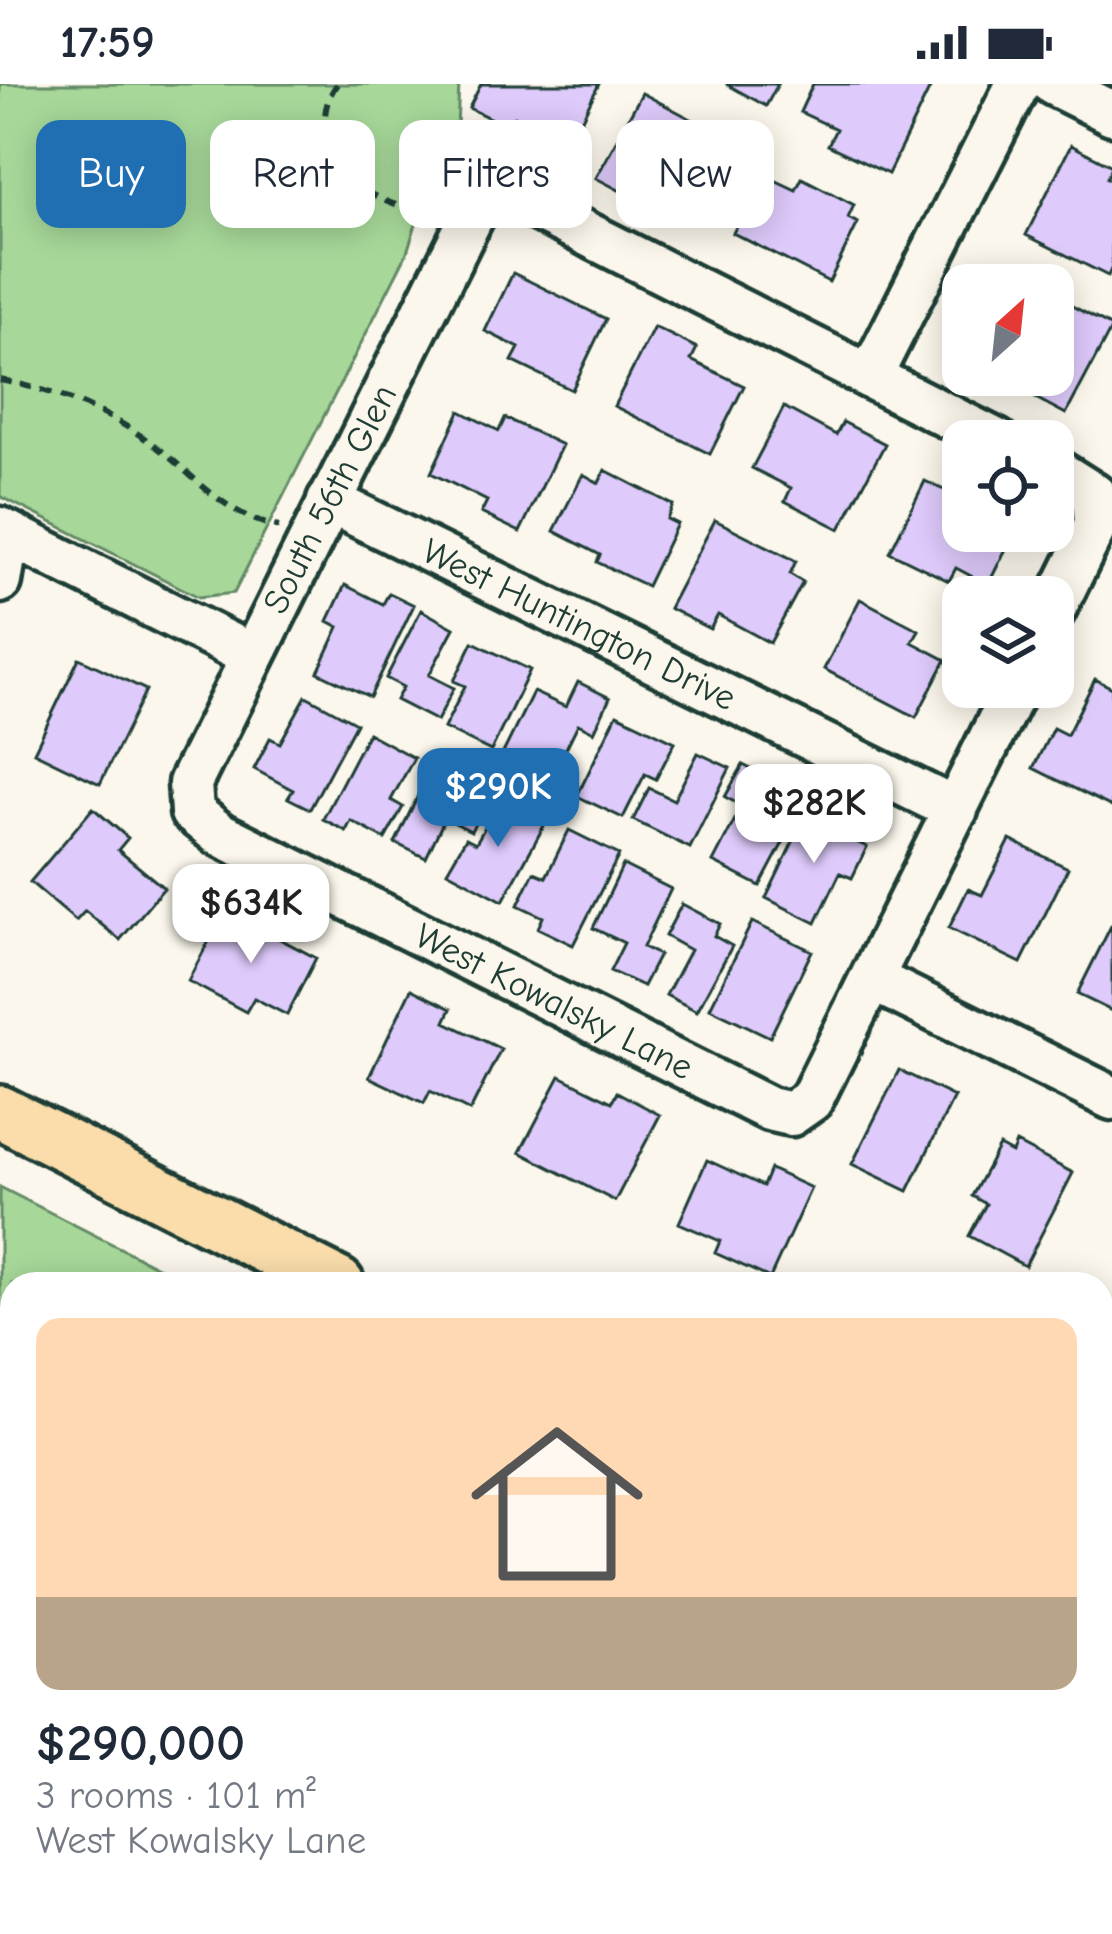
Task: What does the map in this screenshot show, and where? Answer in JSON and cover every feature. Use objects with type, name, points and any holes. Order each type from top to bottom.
[{"type":"main road","points":[[0,1112],[314,1272]]},
{"type":"street","points":[[955,420],[870,377],[1018,84]]},
{"type":"street","points":[[1054,84],[1112,113]]},
{"type":"street","name":"South 56th Glen","points":[[192,812],[190,783],[252,656],[474,212],[493,196],[520,200],[870,377]]},
{"type":"street","points":[[1070,576],[1096,524],[1094,495],[1074,483]]},
{"type":"street","name":"West Huntington Drive","points":[[321,517],[956,810]]},
{"type":"street","points":[[0,581],[3,535],[252,656]]},
{"type":"street","points":[[1006,708],[872,979],[1112,1098]]},
{"type":"street","name":"West Kowalsky Lane","points":[[192,812],[218,833],[769,1109],[790,1114],[811,1100],[872,979]]},
{"type":"path","points":[[337,84],[327,99],[327,144],[336,167],[350,184],[464,232]]},
{"type":"path","points":[[0,380],[51,392],[106,415],[160,450],[239,514],[262,523],[321,517]]},
{"type":"green space","points":[[0,84],[459,84],[457,120],[399,120],[399,228],[415,228],[406,255],[234,593],[199,597],[0,496]]},
{"type":"green space","points":[[0,1187],[167,1272],[0,1272]]},
{"type":"building","points":[[481,84],[599,84],[581,120],[514,116],[494,120],[469,108]]},
{"type":"building","points":[[726,84],[778,84],[766,106]]},
{"type":"building","points":[[813,84],[932,84],[888,174],[828,145],[836,129],[800,112]]},
{"type":"building","points":[[642,93],[693,120],[627,120]]},
{"type":"building","points":[[616,141],[616,188],[596,178]]},
{"type":"building","points":[[1071,145],[1112,166],[1107,178],[1112,180],[1112,267],[1108,276],[1026,235]]},
{"type":"building","points":[[802,178],[854,205],[848,218],[858,223],[829,282],[733,233],[735,228],[774,228],[774,180],[796,190]]},
{"type":"building","points":[[513,273],[606,319],[572,390],[512,361],[519,348],[485,331]]},
{"type":"building","points":[[1074,307],[1112,327],[1066,414],[1032,396],[1074,396]]},
{"type":"building","points":[[654,327],[697,348],[691,360],[744,386],[710,454],[614,406]]},
{"type":"building","points":[[784,407],[836,435],[843,422],[885,444],[840,529],[785,501],[791,488],[752,468]]},
{"type":"building","points":[[460,411],[499,431],[505,418],[562,445],[520,532],[481,513],[487,501],[431,473]]},
{"type":"building","points":[[605,470],[673,505],[667,519],[677,524],[647,586],[597,562],[600,555],[554,531],[583,474],[599,483]]},
{"type":"building","points":[[925,481],[942,489],[942,552],[1004,552],[992,576],[971,576],[956,568],[952,576],[942,578],[890,552]]},
{"type":"building","points":[[715,520],[796,561],[790,574],[803,582],[770,643],[718,615],[710,629],[669,608]]},
{"type":"building","points":[[345,585],[383,604],[389,593],[414,605],[370,697],[318,672],[339,627],[328,621]]},
{"type":"building","points":[[860,599],[919,630],[912,642],[942,658],[942,668],[916,717],[824,669]]},
{"type":"building","points":[[421,610],[454,628],[429,675],[454,688],[437,721],[396,700],[403,687],[386,678]]},
{"type":"building","points":[[473,642],[530,670],[491,751],[444,728],[465,686],[454,681]]},
{"type":"building","points":[[79,658],[146,690],[100,784],[34,752]]},
{"type":"building","points":[[1095,679],[1112,688],[1112,807],[1033,768],[1053,728],[1067,735]]},
{"type":"building","points":[[578,682],[610,698],[594,732],[578,724],[550,781],[501,757],[533,692],[566,707]]},
{"type":"building","points":[[306,696],[356,723],[310,809],[288,798],[293,790],[254,769],[270,738],[280,743]]},
{"type":"building","points":[[617,714],[675,742],[656,779],[645,774],[623,818],[577,796]]},
{"type":"building","points":[[368,733],[414,758],[391,800],[403,807],[385,839],[351,821],[346,831],[323,819]]},
{"type":"building","points":[[698,753],[730,768],[690,848],[633,820],[649,788],[674,800]]},
{"type":"building","points":[[743,765],[774,781],[760,807],[793,824],[760,886],[713,862],[742,806],[725,797]]},
{"type":"building","points":[[447,778],[488,798],[471,831],[445,818],[426,858],[395,843],[424,783],[441,792]]},
{"type":"building","points":[[501,798],[546,822],[503,901],[447,871],[466,838],[476,843]]},
{"type":"building","points":[[810,806],[835,817],[829,829],[867,847],[852,878],[840,873],[816,923],[766,898]]},
{"type":"building","points":[[93,808],[128,838],[118,850],[164,888],[120,940],[85,911],[76,921],[30,882]]},
{"type":"building","points":[[569,830],[619,855],[573,945],[538,928],[543,917],[518,905],[534,872],[546,877]]},
{"type":"building","points":[[1010,840],[1068,868],[1021,963],[949,928],[968,889],[982,895]]},
{"type":"building","points":[[623,865],[671,889],[643,947],[659,955],[643,986],[610,971],[624,943],[593,928]]},
{"type":"building","points":[[682,904],[720,924],[714,936],[732,946],[697,1011],[666,995],[690,950],[665,936]]},
{"type":"building","points":[[225,910],[316,958],[287,1015],[254,998],[246,1012],[188,981]]},
{"type":"building","points":[[752,922],[812,951],[770,1037],[710,1008]]},
{"type":"building","points":[[1112,924],[1112,1011],[1077,994]]},
{"type":"building","points":[[411,989],[451,1009],[445,1022],[501,1049],[470,1111],[430,1091],[424,1103],[369,1077]]},
{"type":"building","points":[[899,1070],[954,1097],[908,1191],[852,1164]]},
{"type":"building","points":[[560,1076],[612,1102],[617,1092],[660,1115],[615,1201],[520,1152]]},
{"type":"building","points":[[1016,1143],[1073,1173],[1025,1266],[969,1236],[986,1204],[972,1196],[999,1146],[1012,1153]]},
{"type":"building","points":[[707,1160],[763,1186],[770,1169],[811,1188],[773,1272],[757,1272],[715,1253],[720,1241],[679,1223]]}]
